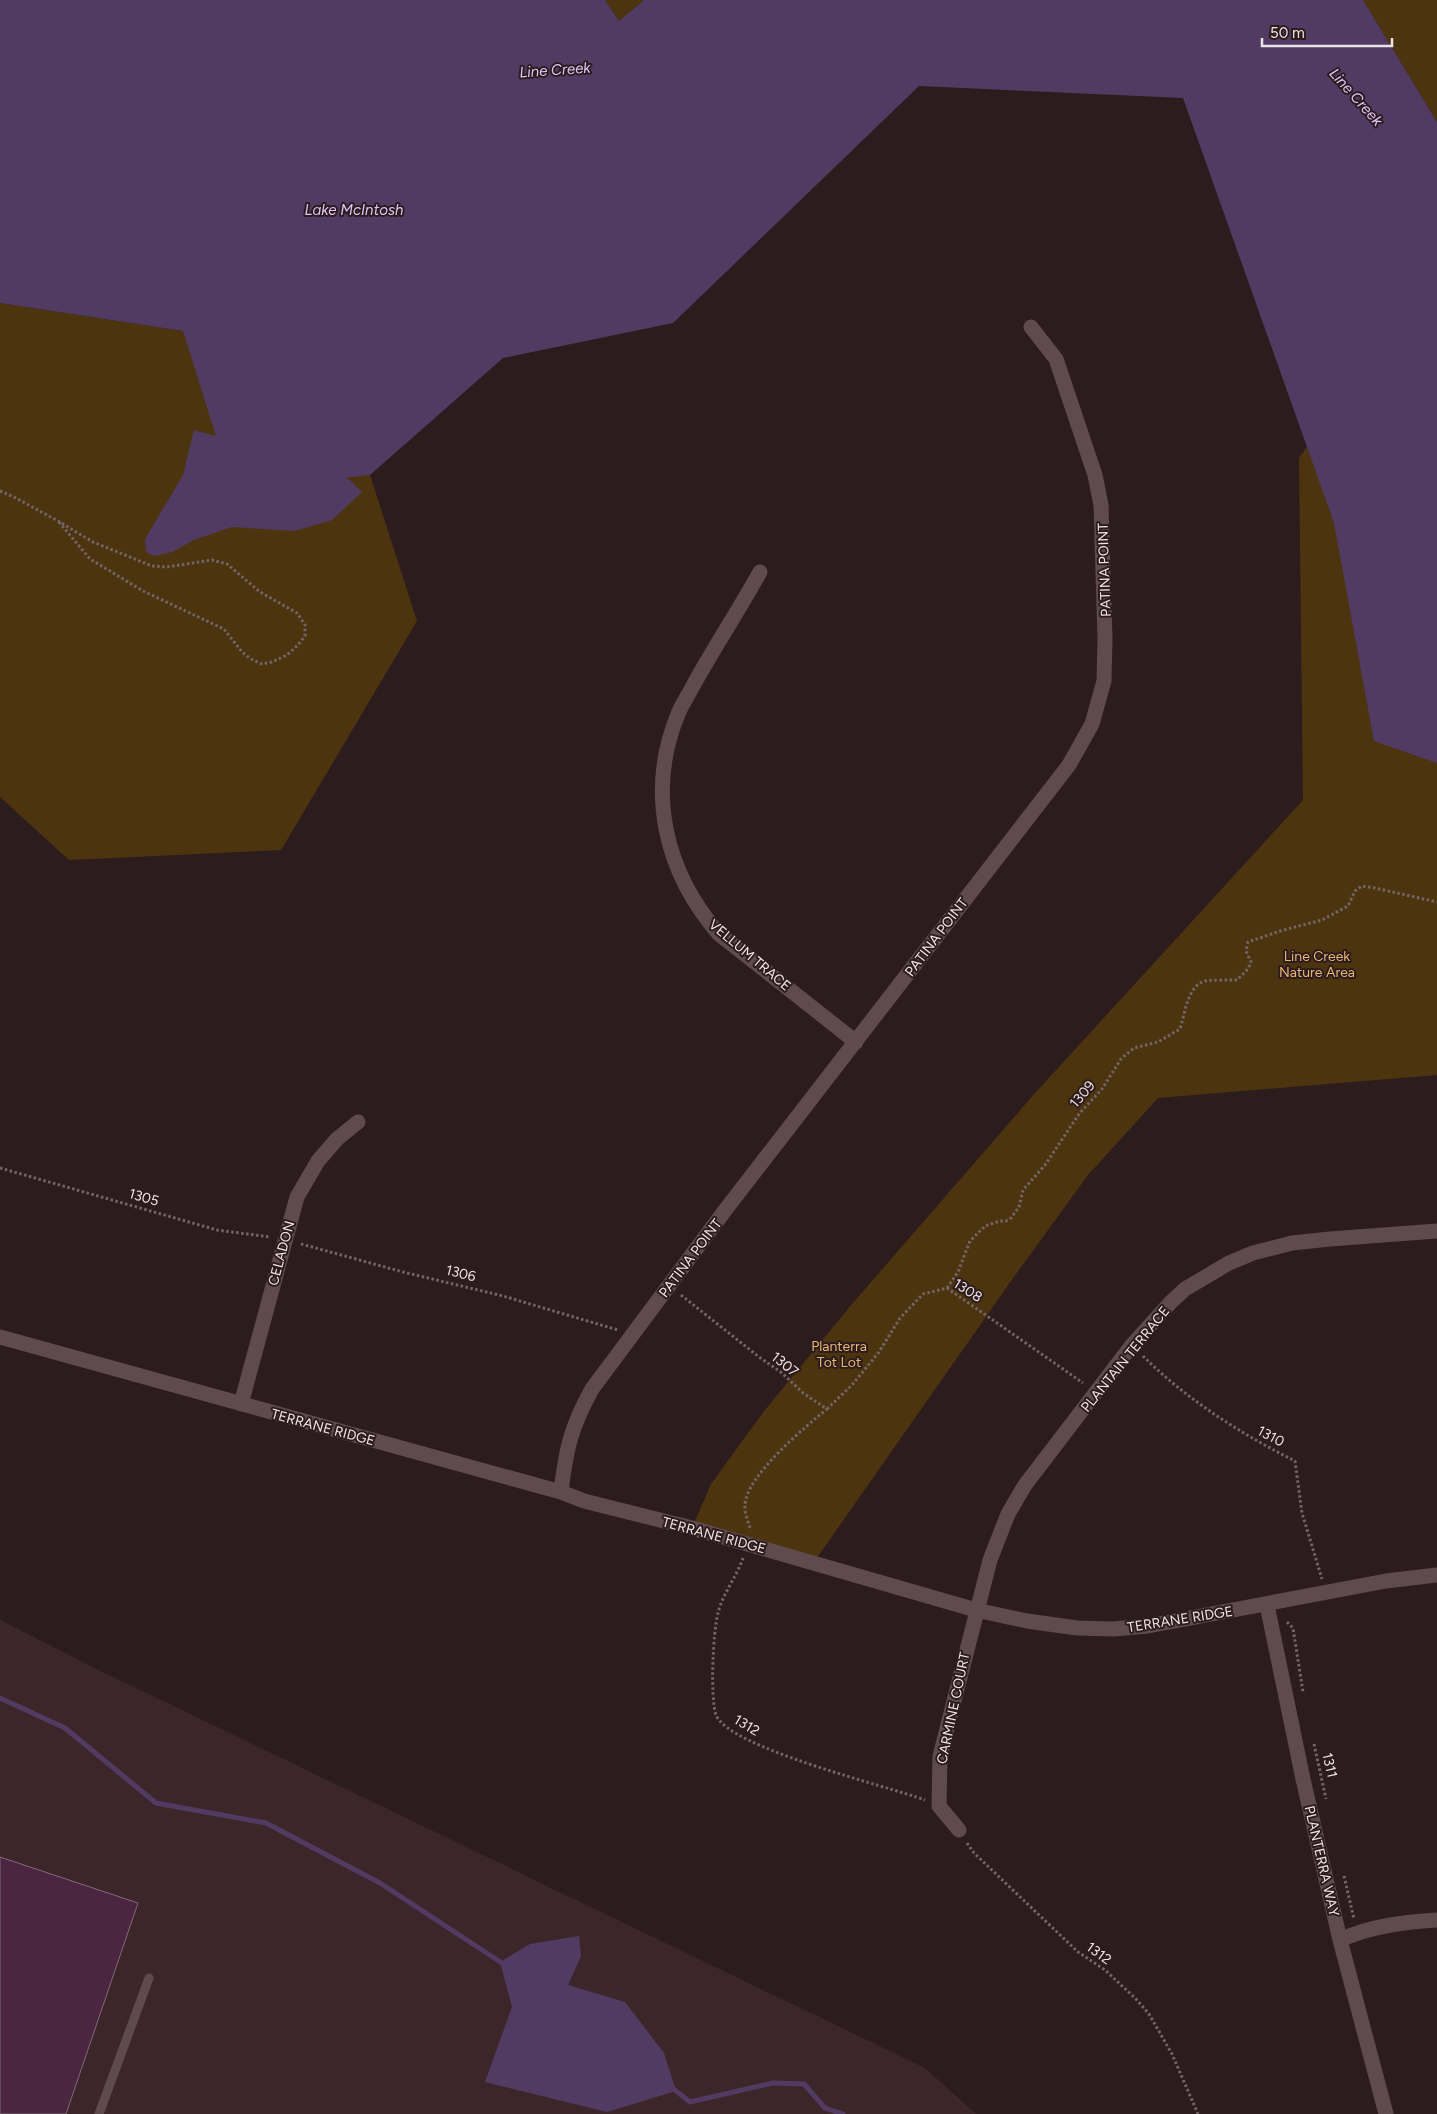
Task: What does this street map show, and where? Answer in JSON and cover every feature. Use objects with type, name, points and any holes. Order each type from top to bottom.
[{"type":"street","name":"PATINA POINT","points":[[561,1492],[565,1455],[577,1415],[592,1389],[630,1336],[1069,765],[1092,724],[1104,681],[1105,638],[1101,505],[1095,476],[1056,359],[1031,327]]},
{"type":"street","name":"VELLUM TRACE","points":[[760,572],[678,713],[664,764],[662,800],[666,832],[672,858],[684,885],[703,915],[720,934],[856,1042]]},
{"type":"street","name":"CELADON","points":[[241,1404],[297,1196],[318,1161],[337,1139],[358,1122]]},
{"type":"street","name":"PLANTAIN TERRACE","points":[[976,1610],[990,1560],[1008,1514],[1026,1485],[1132,1345],[1185,1289],[1229,1263],[1253,1253],[1292,1244],[1437,1231]]},
{"type":"street","name":"TERRANE RIDGE","points":[[0,1337],[561,1492],[584,1501],[748,1544],[976,1610],[1043,1624],[1113,1630],[1148,1626],[1269,1611],[1324,1592],[1386,1581],[1437,1576]]},
{"type":"street","name":"CARMINE COURT","points":[[939,1806],[940,1756],[976,1610]]},
{"type":"street","name":"PLANTERRA WAY","points":[[1269,1611],[1303,1779],[1340,1940],[1386,2114]]},
{"type":"street","points":[[939,1806],[959,1830]]},
{"type":"street","points":[[1340,1940],[1358,1932],[1408,1922],[1437,1920]]},
{"type":"lane","points":[[99,2114],[149,1978]]},
{"type":"path","points":[[0,491],[58,521],[94,542],[152,566],[167,567],[212,560],[227,564],[260,592],[297,613],[305,625],[305,636],[298,646],[272,662],[262,664],[251,659],[242,652],[224,629],[143,591],[90,559],[58,521]]},
{"type":"path","name":"1309","points":[[946,1288],[958,1272],[970,1241],[985,1226],[1011,1218],[1019,1207],[1023,1190],[1045,1165],[1079,1114],[1102,1089],[1121,1059],[1134,1048],[1158,1042],[1180,1029],[1188,999],[1196,986],[1206,980],[1237,980],[1248,970],[1251,962],[1246,952],[1248,942],[1322,920],[1348,906],[1355,891],[1362,886],[1437,902]]},
{"type":"path","name":"1305","points":[[0,1168],[217,1230],[284,1239]]},
{"type":"path","name":"1306","points":[[284,1239],[403,1272],[503,1296],[630,1336]]},
{"type":"path","name":"1307","points":[[669,1285],[758,1357],[782,1373],[803,1393],[827,1409]]},
{"type":"path","name":"1308","points":[[827,1409],[852,1385],[879,1352],[900,1318],[923,1294],[946,1288],[1097,1392]]},
{"type":"path","name":"1310","points":[[1132,1345],[1160,1374],[1249,1438],[1295,1461],[1302,1513],[1317,1561],[1324,1592]]},
{"type":"path","points":[[748,1544],[751,1531],[744,1506],[748,1489],[786,1445],[827,1409]]},
{"type":"path","name":"1312","points":[[748,1544],[738,1574],[718,1610],[714,1630],[714,1700],[717,1716],[733,1731],[760,1745],[804,1762],[879,1784],[939,1806]]},
{"type":"path","points":[[1269,1611],[1283,1617],[1294,1628],[1302,1672],[1304,1697]]},
{"type":"path","name":"1311","points":[[1313,1739],[1326,1802]]},
{"type":"path","name":"1312","points":[[959,1830],[974,1853],[1078,1952],[1105,1970],[1149,2014],[1172,2054],[1198,2114]]},
{"type":"path","points":[[1341,1867],[1358,1932]]},
{"type":"shaded area","points":[[0,1620],[107,1674],[925,2068],[976,2114],[0,2114]]},
{"type":"green space","points":[[605,0],[644,0],[619,21]]},
{"type":"green space","points":[[1363,0],[1437,0],[1437,122]]},
{"type":"green space","name":"Line Creek Nature Area","points":[[1437,258],[1437,1075],[1158,1098],[1088,1175],[1011,1281],[814,1562],[692,1528],[711,1484],[765,1410],[852,1304],[1036,1092],[1303,800],[1299,458]]},
{"type":"green space","points":[[0,303],[183,331],[260,442],[370,475],[417,621],[281,850],[69,860],[0,797]]},
{"type":"water","name":"Lake McIntosh","points":[[0,0],[605,0],[619,21],[644,0],[1363,0],[1437,122],[1437,763],[1374,741],[1334,523],[1183,98],[919,86],[673,323],[503,358],[370,475],[345,478],[350,480],[362,492],[332,520],[295,531],[232,527],[194,540],[172,552],[154,556],[146,552],[145,539],[183,475],[194,430],[216,436],[183,331],[0,303]]},
{"type":"water","points":[[579,1936],[581,1956],[568,1985],[625,2002],[664,2053],[676,2091],[607,2112],[485,2082],[512,2007],[500,1962],[530,1944]]},
{"type":"building","points":[[0,1857],[138,1903],[66,2114],[0,2114]]},
{"type":"waterway","points":[[0,1698],[65,1728],[156,1803],[266,1823],[380,1883],[505,1965]]},
{"type":"waterway","points":[[671,2087],[690,2102],[773,2083],[804,2084],[825,2108],[843,2114]]},
{"type":"water label","name":"Line Creek","points":[[555,70]]},
{"type":"water label","name":"Line Creek","points":[[1356,97]]},
{"type":"park label","name":"Planterra Tot Lot","points":[[839,1354]]}]
